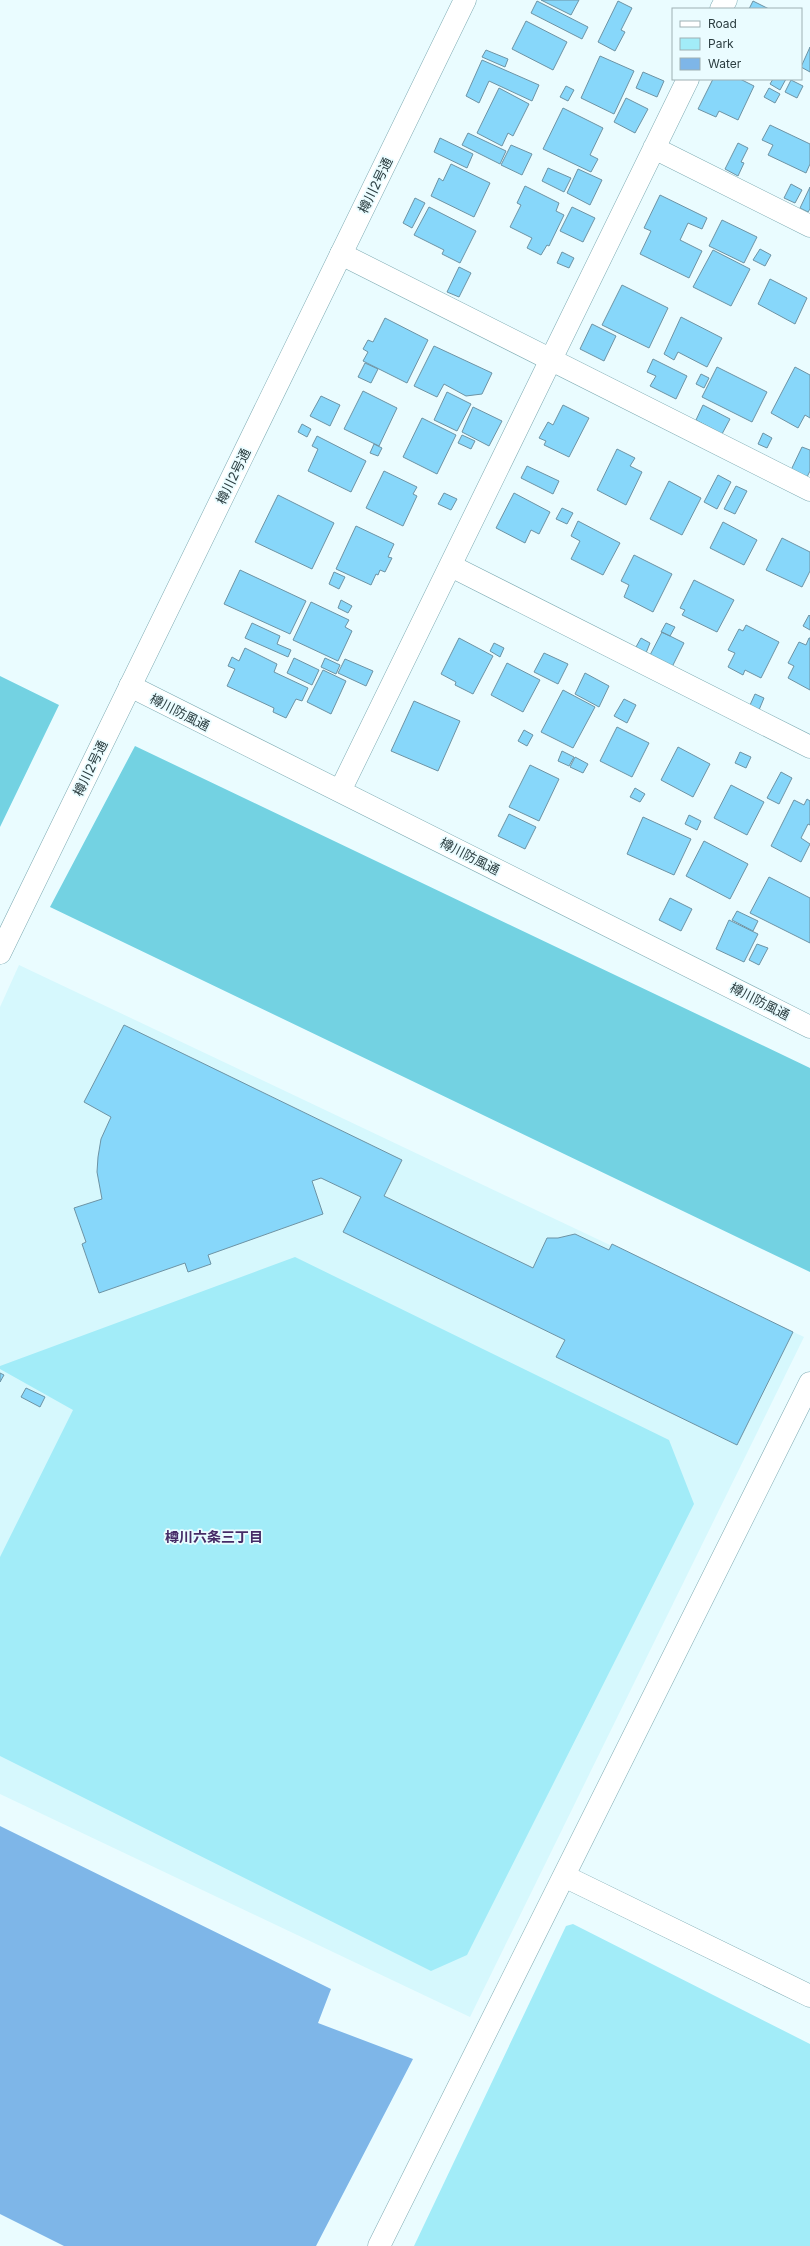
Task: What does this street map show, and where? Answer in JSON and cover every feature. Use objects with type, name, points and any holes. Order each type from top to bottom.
[{"type":"street","name":"樽川2号通","points":[[0,953],[465,0]]},
{"type":"street","points":[[340,791],[552,360],[688,80]]},
{"type":"street","points":[[654,148],[810,226]]},
{"type":"street","points":[[341,254],[810,490]]},
{"type":"street","points":[[451,566],[810,747]]},
{"type":"street","name":"樽川防風通","points":[[130,686],[810,1027]]},
{"type":"street","points":[[379,2246],[810,1383]]},
{"type":"street","points":[[564,1876],[810,1996]]},
{"type":"shaded area","points":[[0,676],[59,705],[0,827]]},
{"type":"shaded area","points":[[135,746],[810,1068],[810,1272],[50,907]]},
{"type":"shaded area","points":[[19,965],[804,1337],[470,2017],[0,1794],[0,1007]]},
{"type":"green space","points":[[295,1257],[669,1440],[694,1504],[467,1955],[431,1971],[0,1756],[0,1557],[73,1410],[0,1369],[0,1366]]},
{"type":"green space","points":[[573,1924],[810,2044],[810,2246],[414,2246],[566,1926]]},
{"type":"water","points":[[0,1826],[331,1989],[318,2023],[413,2059],[316,2246],[64,2246],[0,2214]]},
{"type":"building","points":[[541,0],[579,0],[571,15]]},
{"type":"building","points":[[537,1],[588,27],[582,39],[531,13]]},
{"type":"building","points":[[618,1],[632,8],[621,30],[625,32],[615,51],[598,42]]},
{"type":"building","points":[[753,1],[767,8],[750,8]]},
{"type":"building","points":[[526,21],[567,42],[553,70],[512,49]]},
{"type":"building","points":[[810,47],[810,72],[802,68]]},
{"type":"building","points":[[486,50],[508,59],[505,67],[482,57]]},
{"type":"building","points":[[600,56],[634,71],[614,114],[581,98]]},
{"type":"building","points":[[482,60],[539,85],[532,101],[489,81],[479,103],[466,96]]},
{"type":"building","points":[[643,72],[664,81],[657,97],[636,88]]},
{"type":"building","points":[[712,80],[742,80],[754,86],[738,120],[719,111],[716,117],[698,109]]},
{"type":"building","points":[[772,80],[785,80],[780,90],[770,84]]},
{"type":"building","points":[[791,80],[803,86],[797,98],[785,92]]},
{"type":"building","points":[[566,86],[574,90],[568,101],[560,97]]},
{"type":"building","points":[[499,88],[529,104],[513,136],[508,133],[502,146],[477,133]]},
{"type":"building","points":[[769,88],[780,94],[775,103],[764,97]]},
{"type":"building","points":[[626,98],[648,109],[635,133],[614,122]]},
{"type":"building","points":[[563,108],[603,128],[590,155],[598,159],[591,172],[543,149]]},
{"type":"building","points":[[770,125],[810,144],[810,164],[806,173],[768,155],[773,145],[762,140]]},
{"type":"building","points":[[468,133],[506,151],[500,164],[462,145]]},
{"type":"building","points":[[440,138],[473,154],[467,168],[434,152]]},
{"type":"building","points":[[738,143],[748,148],[741,162],[744,163],[738,176],[725,169]]},
{"type":"building","points":[[511,145],[532,154],[522,175],[501,165]]},
{"type":"building","points":[[451,164],[490,183],[474,217],[431,196],[439,178],[443,181]]},
{"type":"building","points":[[548,168],[571,178],[564,192],[542,181]]},
{"type":"building","points":[[578,169],[602,180],[590,205],[567,193]]},
{"type":"building","points":[[791,184],[802,190],[795,203],[784,198]]},
{"type":"building","points":[[525,186],[559,203],[556,211],[564,215],[549,246],[547,245],[541,255],[527,248],[532,238],[510,227],[521,205],[517,203]]},
{"type":"building","points":[[810,187],[810,209],[808,212],[800,208]]},
{"type":"building","points":[[660,195],[707,218],[702,229],[688,223],[680,240],[702,251],[689,278],[640,254],[651,231],[644,228]]},
{"type":"building","points":[[415,198],[425,203],[412,228],[403,223]]},
{"type":"building","points":[[429,207],[476,231],[460,263],[442,254],[444,250],[414,235]]},
{"type":"building","points":[[572,207],[595,218],[583,242],[560,231]]},
{"type":"building","points":[[722,220],[757,237],[744,263],[709,246]]},
{"type":"building","points":[[760,249],[771,255],[765,266],[753,260]]},
{"type":"building","points":[[713,250],[750,269],[731,306],[693,287]]},
{"type":"building","points":[[562,252],[574,258],[569,268],[557,263]]},
{"type":"building","points":[[459,267],[471,273],[459,297],[447,292]]},
{"type":"building","points":[[770,279],[807,298],[795,324],[758,304]]},
{"type":"building","points":[[622,285],[668,308],[649,348],[602,325]]},
{"type":"building","points":[[681,317],[722,338],[707,367],[678,352],[674,360],[664,354]]},
{"type":"building","points":[[385,318],[428,340],[407,383],[363,361],[368,352],[363,349],[368,340],[373,342]]},
{"type":"building","points":[[592,324],[616,336],[604,361],[580,349]]},
{"type":"building","points":[[434,346],[492,373],[482,394],[466,396],[444,384],[437,397],[414,386]]},
{"type":"building","points":[[653,359],[687,376],[676,399],[650,386],[656,376],[647,372]]},
{"type":"building","points":[[365,363],[378,369],[371,383],[358,377]]},
{"type":"building","points":[[717,367],[767,392],[752,422],[702,397]]},
{"type":"building","points":[[795,367],[810,375],[810,418],[805,415],[798,428],[771,413]]},
{"type":"building","points":[[701,374],[709,378],[704,388],[696,384]]},
{"type":"building","points":[[363,391],[397,408],[379,446],[344,429]]},
{"type":"building","points":[[447,392],[471,404],[457,431],[434,420]]},
{"type":"building","points":[[321,396],[340,405],[330,426],[310,416]]},
{"type":"building","points":[[563,405],[589,418],[569,457],[544,445],[546,441],[539,438],[548,422],[553,425]]},
{"type":"building","points":[[703,405],[730,419],[722,434],[696,420]]},
{"type":"building","points":[[473,407],[502,421],[489,446],[462,432]]},
{"type":"building","points":[[422,418],[456,435],[437,474],[403,457]]},
{"type":"building","points":[[302,424],[311,429],[307,437],[298,432]]},
{"type":"building","points":[[763,433],[772,438],[767,448],[758,444]]},
{"type":"building","points":[[462,435],[475,441],[471,449],[458,443]]},
{"type":"building","points":[[317,436],[366,461],[351,492],[308,471],[318,449],[312,446]]},
{"type":"building","points":[[374,444],[382,448],[378,456],[370,453]]},
{"type":"building","points":[[802,447],[810,450],[810,471],[807,477],[791,470]]},
{"type":"building","points":[[617,449],[635,458],[630,466],[642,472],[626,505],[597,490]]},
{"type":"building","points":[[527,466],[559,481],[553,494],[521,478]]},
{"type":"building","points":[[384,471],[417,487],[413,494],[417,496],[403,526],[366,508]]},
{"type":"building","points":[[718,475],[731,482],[717,509],[704,502]]},
{"type":"building","points":[[669,481],[701,498],[682,535],[650,519]]},
{"type":"building","points":[[736,486],[747,491],[735,514],[724,509]]},
{"type":"building","points":[[444,493],[457,499],[451,510],[438,504]]},
{"type":"building","points":[[514,493],[550,512],[539,534],[531,530],[525,543],[496,528]]},
{"type":"building","points":[[278,495],[334,523],[312,569],[255,542]]},
{"type":"building","points":[[562,508],[573,513],[567,524],[556,519]]},
{"type":"building","points":[[578,521],[620,543],[603,575],[571,559],[580,541],[571,536]]},
{"type":"building","points":[[723,522],[757,540],[744,565],[710,548]]},
{"type":"building","points":[[356,526],[394,544],[388,557],[392,558],[385,572],[380,570],[378,575],[376,574],[371,585],[336,569]]},
{"type":"building","points":[[782,538],[810,552],[810,571],[802,587],[766,570]]},
{"type":"building","points":[[634,555],[672,574],[653,612],[624,597],[629,585],[621,581]]},
{"type":"building","points":[[240,570],[306,601],[290,634],[224,604]]},
{"type":"building","points":[[334,572],[345,577],[339,589],[329,584]]},
{"type":"building","points":[[694,580],[734,600],[717,632],[682,615],[685,610],[680,608]]},
{"type":"building","points":[[341,600],[352,606],[348,613],[338,608]]},
{"type":"building","points":[[311,602],[349,620],[345,627],[352,631],[338,661],[293,640]]},
{"type":"building","points":[[809,615],[810,616],[810,630],[803,626]]},
{"type":"building","points":[[252,623],[280,636],[277,644],[291,650],[288,657],[245,638]]},
{"type":"building","points":[[666,623],[675,627],[670,636],[661,632]]},
{"type":"building","points":[[746,625],[779,642],[761,678],[745,670],[743,675],[728,667],[735,653],[728,650],[739,629],[743,631]]},
{"type":"building","points":[[662,632],[684,643],[671,669],[649,657]]},
{"type":"building","points":[[459,638],[493,656],[473,694],[455,685],[456,682],[441,674]]},
{"type":"building","points":[[641,638],[650,643],[646,653],[636,647]]},
{"type":"building","points":[[809,638],[810,690],[788,678],[794,666],[788,663],[799,642],[806,645]]},
{"type":"building","points":[[494,643],[504,648],[500,657],[490,651]]},
{"type":"building","points":[[245,648],[277,664],[274,672],[308,688],[302,701],[296,699],[286,718],[273,712],[274,708],[227,686],[235,669],[228,666],[232,657],[239,661]]},
{"type":"building","points":[[544,653],[568,664],[558,684],[534,672]]},
{"type":"building","points":[[294,658],[319,670],[312,685],[287,673]]},
{"type":"building","points":[[325,658],[340,665],[336,674],[321,667]]},
{"type":"building","points":[[345,659],[373,671],[366,686],[338,673]]},
{"type":"building","points":[[507,663],[540,680],[523,712],[491,695]]},
{"type":"building","points":[[323,670],[346,681],[331,714],[307,702]]},
{"type":"building","points":[[585,673],[609,686],[599,707],[575,694]]},
{"type":"building","points":[[563,690],[595,707],[573,748],[541,732]]},
{"type":"building","points":[[755,694],[764,698],[759,710],[750,705]]},
{"type":"building","points":[[624,699],[636,705],[627,723],[614,716]]},
{"type":"building","points":[[414,701],[460,721],[438,771],[391,751]]},
{"type":"building","points":[[617,727],[649,743],[632,777],[600,761]]},
{"type":"building","points":[[524,730],[533,735],[527,746],[518,741]]},
{"type":"building","points":[[678,747],[710,764],[693,797],[661,780]]},
{"type":"building","points":[[562,751],[574,757],[569,766],[558,761]]},
{"type":"building","points":[[740,752],[751,757],[746,768],[735,763]]},
{"type":"building","points":[[575,757],[588,764],[583,773],[570,767]]},
{"type":"building","points":[[530,765],[559,779],[539,821],[509,807]]},
{"type":"building","points":[[781,772],[792,778],[779,804],[767,798]]},
{"type":"building","points":[[731,785],[764,802],[747,835],[714,818]]},
{"type":"building","points":[[635,788],[645,794],[640,802],[630,797]]},
{"type":"building","points":[[807,799],[810,801],[810,825],[808,824],[801,838],[810,844],[801,862],[771,846],[794,800],[804,805]]},
{"type":"building","points":[[509,814],[536,827],[525,849],[498,836]]},
{"type":"building","points":[[689,815],[701,821],[697,830],[685,824]]},
{"type":"building","points":[[643,817],[691,839],[674,875],[627,854]]},
{"type":"building","points":[[704,841],[748,864],[730,899],[686,876]]},
{"type":"building","points":[[769,877],[810,898],[810,943],[750,913]]},
{"type":"building","points":[[670,898],[692,909],[681,931],[659,920]]},
{"type":"building","points":[[737,911],[758,921],[753,931],[732,920]]},
{"type":"building","points":[[729,920],[758,934],[744,962],[716,949]]},
{"type":"building","points":[[757,944],[768,948],[759,965],[749,960]]},
{"type":"building","points":[[124,1025],[402,1160],[384,1196],[533,1268],[547,1238],[558,1238],[575,1234],[609,1250],[612,1244],[793,1332],[737,1445],[556,1357],[565,1340],[343,1232],[361,1197],[321,1178],[312,1181],[323,1214],[208,1255],[211,1264],[188,1272],[185,1263],[99,1293],[82,1244],[86,1242],[74,1208],[102,1199],[97,1172],[98,1157],[101,1139],[111,1117],[84,1102]]},
{"type":"building","points":[[0,1373],[4,1375],[0,1382]]},
{"type":"building","points":[[26,1388],[45,1397],[40,1407],[21,1397]]},
{"type":"district","name":"樽川六条三丁目","points":[[214,1537]]}]
